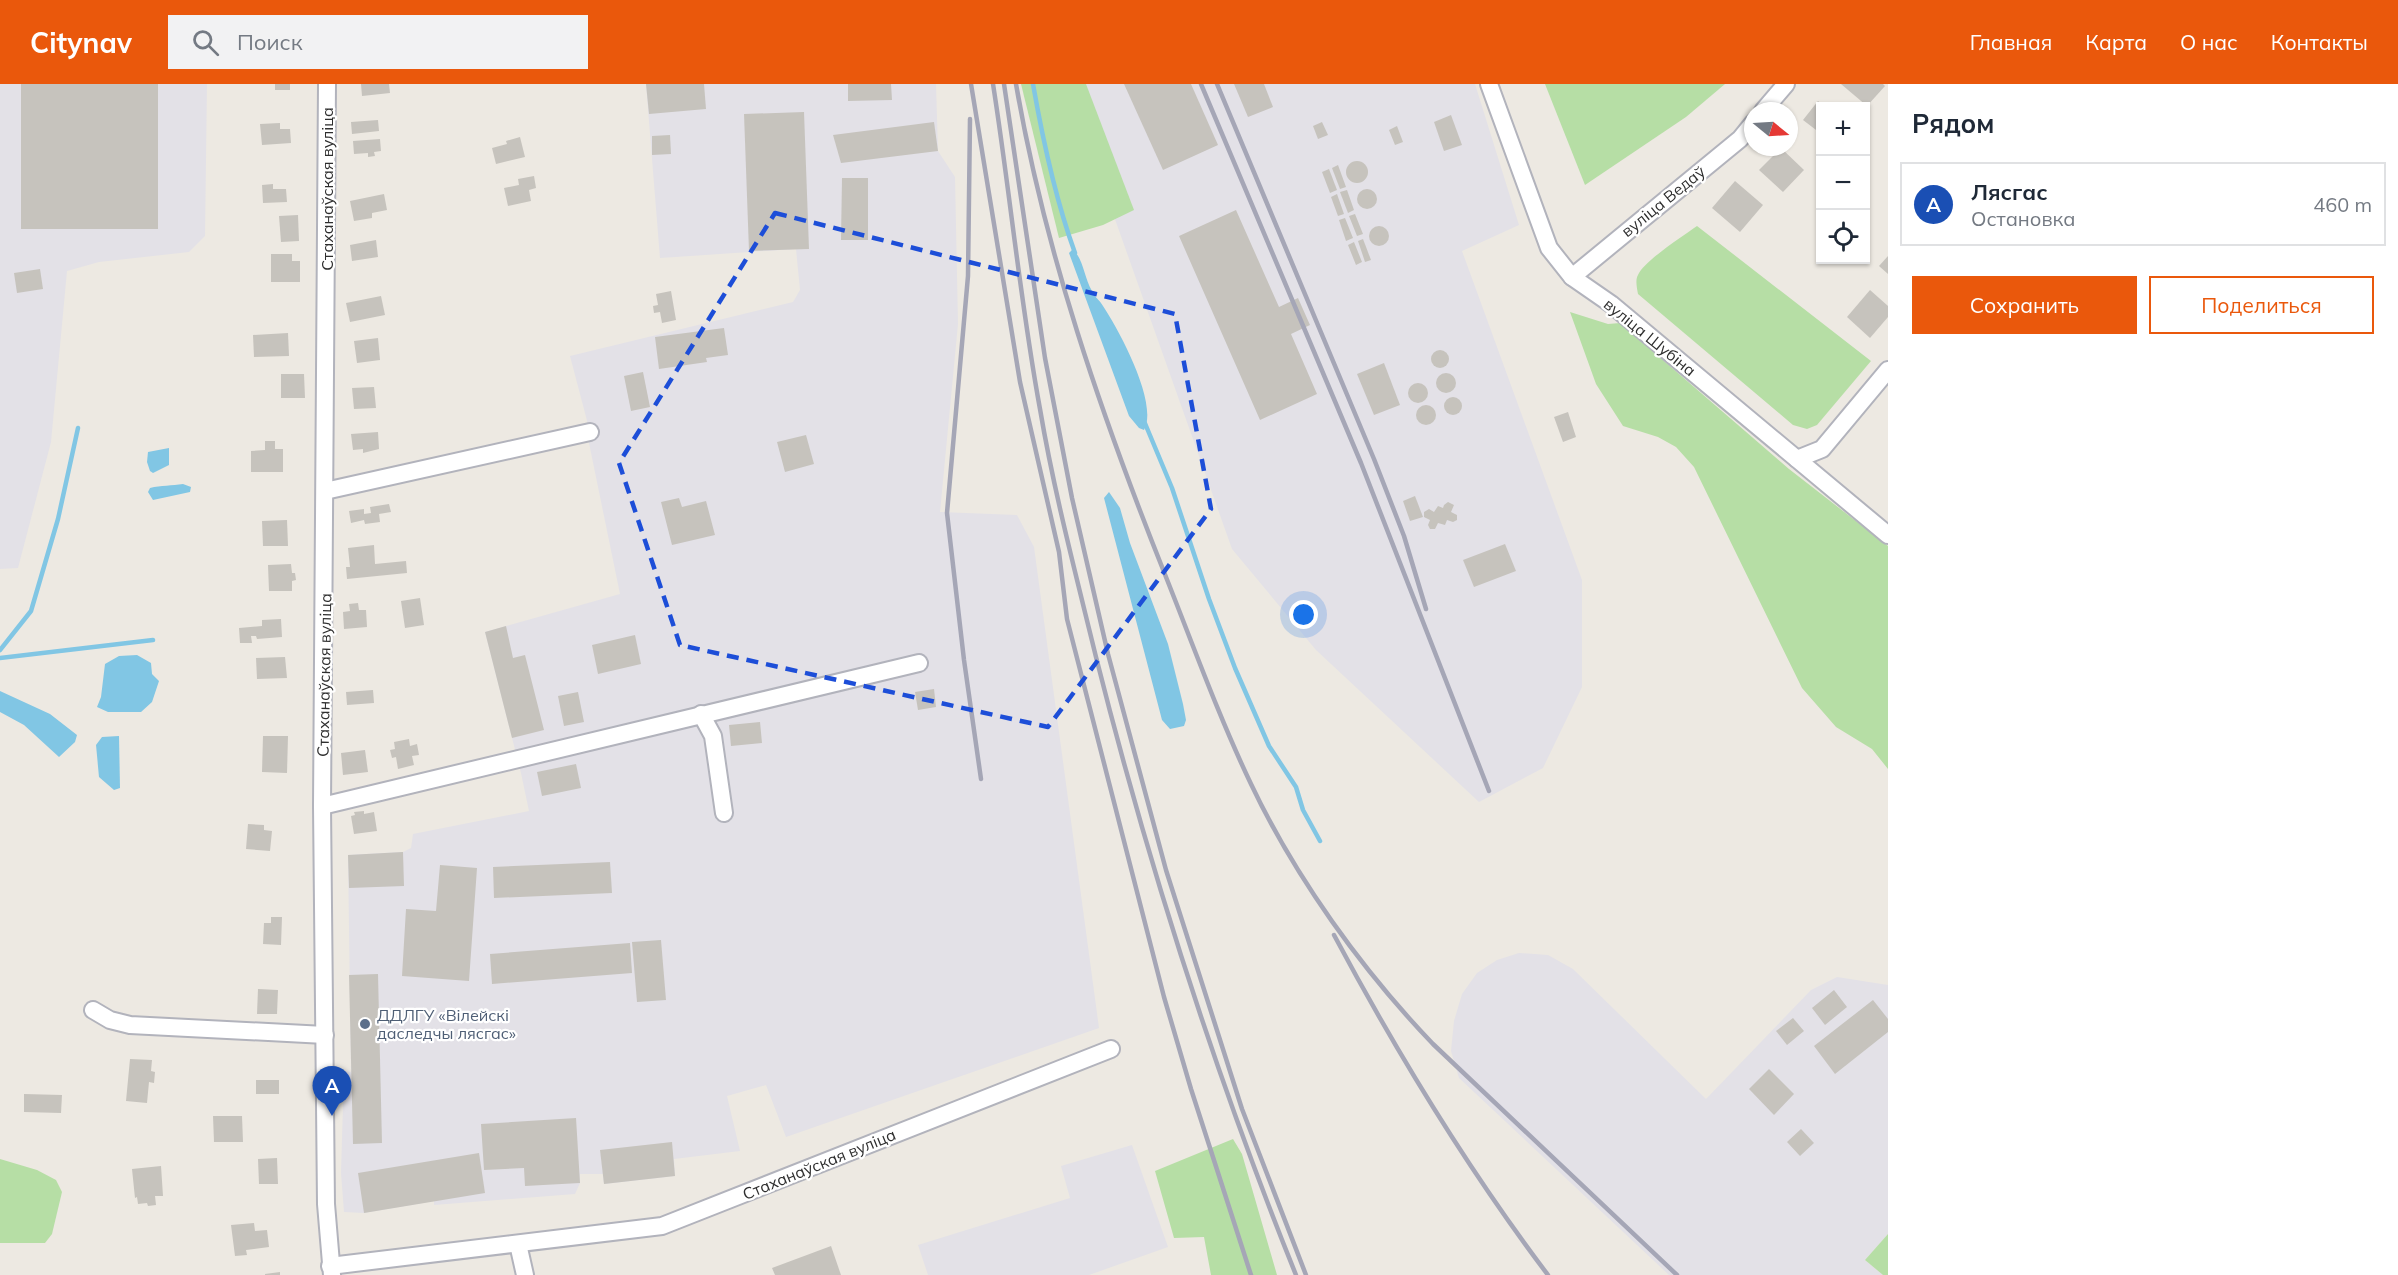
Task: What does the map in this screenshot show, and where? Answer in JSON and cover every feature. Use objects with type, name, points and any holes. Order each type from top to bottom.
[{"type":"street","name":"Стаханаўская вуліца","points":[[327,84],[326,491],[322,806],[326,1204],[331,1270],[662,1226],[1111,1048]]},
{"type":"street","name":"вуліца Шубіна","points":[[1489,84],[1549,248],[1572,277],[1611,304],[1888,535]]},
{"type":"street","points":[[1771,102],[1786,84]]},
{"type":"street","name":"вуліца Ведаў","points":[[1572,277],[1744,134]]},
{"type":"street","points":[[1797,459],[1822,449],[1888,370]]},
{"type":"street","points":[[326,491],[590,432]]},
{"type":"street","points":[[322,806],[918,663]]},
{"type":"street","points":[[700,714],[713,736],[724,813]]},
{"type":"street","points":[[93,1010],[110,1020],[141,1026],[325,1035]]},
{"type":"street","points":[[518,1244],[525,1275]]},
{"type":"highlighted area","points":[[775,213],[1175,314],[1211,509],[1048,727],[680,645],[619,463]]},
{"type":"shaded area","points":[[0,84],[207,84],[205,236],[189,252],[99,262],[67,271],[51,442],[18,568],[0,569]]},
{"type":"shaded area","points":[[646,84],[936,84],[938,151],[955,177],[958,324],[940,512],[1017,515],[1034,547],[1099,1028],[786,1137],[766,1085],[727,1096],[740,1151],[674,1159],[675,1176],[604,1184],[603,1174],[580,1174],[580,1183],[575,1194],[434,1205],[434,1201],[364,1213],[344,1212],[341,1173],[344,1071],[351,1072],[348,855],[403,852],[411,848],[413,834],[529,811],[485,632],[620,594],[589,443],[590,432],[570,356],[793,302],[800,290],[796,249],[660,258]]},
{"type":"shaded area","points":[[1067,84],[1475,84],[1519,225],[1462,251],[1582,580],[1582,687],[1543,768],[1479,802],[1316,650],[1232,549]]},
{"type":"shaded area","points":[[1519,953],[1548,955],[1573,969],[1706,1099],[1811,990],[1837,977],[1888,985],[1888,1234],[1865,1260],[1883,1275],[1669,1275],[1459,1078],[1451,1051],[1454,1021],[1462,994],[1477,973],[1497,960]]},
{"type":"shaded area","points":[[1132,1145],[1168,1247],[1089,1275],[928,1275],[918,1245],[1070,1198],[1061,1166]]},
{"type":"green space","points":[[1021,84],[1086,84],[1134,210],[1103,225],[1059,238]]},
{"type":"green space","points":[[1545,84],[1725,84],[1686,117],[1585,185]]},
{"type":"green space","points":[[1697,226],[1871,361],[1817,425],[1807,429],[1793,425],[1638,294],[1636,284],[1642,269],[1664,249]]},
{"type":"green space","points":[[1570,312],[1608,324],[1620,323],[1789,469],[1888,546],[1888,769],[1872,749],[1836,727],[1802,688],[1694,467],[1676,447],[1658,437],[1623,426],[1596,384]]},
{"type":"green space","points":[[1233,1139],[1242,1154],[1277,1275],[1211,1275],[1204,1237],[1174,1238],[1155,1171]]},
{"type":"green space","points":[[0,1159],[37,1170],[56,1180],[62,1192],[52,1234],[45,1243],[0,1243]]},
{"type":"green space","points":[[1888,1234],[1888,1275],[1883,1275],[1865,1260]]},
{"type":"water","points":[[1073,249],[1093,293],[1110,317],[1135,367],[1146,403],[1147,418],[1144,430],[1139,428],[1129,416],[1069,253]]},
{"type":"water","points":[[169,448],[169,465],[153,473],[150,471],[147,462],[148,452]]},
{"type":"water","points":[[183,484],[191,487],[190,492],[153,500],[148,492],[154,487]]},
{"type":"water","points":[[1109,492],[1120,508],[1130,543],[1168,644],[1183,704],[1186,720],[1184,726],[1170,729],[1162,720],[1104,498]]},
{"type":"water","points":[[137,655],[151,663],[152,674],[159,681],[152,702],[141,712],[108,712],[97,707],[101,697],[105,664],[119,656]]},
{"type":"water","points":[[0,691],[50,714],[77,735],[75,742],[59,757],[24,725],[0,712]]},
{"type":"water","points":[[119,736],[120,788],[114,790],[99,777],[96,745],[102,737]]},
{"type":"building","points":[[21,84],[158,84],[158,229],[21,229]]},
{"type":"building","points":[[275,84],[290,84],[290,90],[275,90]]},
{"type":"building","points":[[361,84],[389,84],[390,93],[362,96]]},
{"type":"building","points":[[646,84],[704,84],[706,109],[649,114]]},
{"type":"building","points":[[848,84],[891,84],[892,100],[848,101]]},
{"type":"building","points":[[1124,84],[1191,84],[1218,145],[1163,170]]},
{"type":"building","points":[[1234,84],[1264,84],[1273,107],[1248,117]]},
{"type":"building","points":[[1841,84],[1883,84],[1885,86],[1870,103],[1862,102]]},
{"type":"building","points":[[1816,104],[1816,130],[1803,120]]},
{"type":"building","points":[[804,112],[809,249],[749,251],[744,114]]},
{"type":"building","points":[[1451,115],[1462,145],[1444,151],[1434,122]]},
{"type":"building","points":[[378,120],[379,131],[352,134],[351,122]]},
{"type":"building","points":[[934,122],[938,151],[841,163],[833,135]]},
{"type":"building","points":[[1322,122],[1328,135],[1318,139],[1313,126]]},
{"type":"building","points":[[280,123],[280,129],[290,129],[291,143],[262,145],[260,124]]},
{"type":"building","points":[[1397,126],[1403,142],[1395,145],[1389,130]]},
{"type":"building","points":[[670,135],[671,154],[652,155],[652,136]]},
{"type":"building","points":[[520,137],[525,157],[496,164],[492,148]]},
{"type":"building","points":[[380,139],[381,151],[374,152],[375,156],[368,157],[368,153],[354,154],[353,141]]},
{"type":"building","points":[[1773,156],[1789,156],[1804,170],[1783,192],[1759,170]]},
{"type":"building","points":[[1357,161],[1365,164],[1368,172],[1365,180],[1357,183],[1349,180],[1346,172],[1349,164]]},
{"type":"building","points":[[1338,165],[1346,187],[1340,189],[1332,168]]},
{"type":"building","points":[[1329,169],[1337,190],[1330,193],[1322,172]]},
{"type":"building","points":[[534,176],[536,188],[529,190],[531,201],[508,206],[504,188],[519,185],[518,179]]},
{"type":"building","points":[[842,178],[868,178],[868,240],[841,240]]},
{"type":"building","points":[[1735,181],[1763,205],[1740,232],[1712,208]]},
{"type":"building","points":[[273,184],[273,189],[286,189],[287,202],[263,203],[262,185]]},
{"type":"building","points":[[1367,189],[1374,192],[1377,199],[1374,206],[1367,209],[1360,206],[1357,199],[1360,192]]},
{"type":"building","points":[[1347,190],[1354,210],[1348,213],[1340,192]]},
{"type":"building","points":[[384,194],[387,210],[372,213],[372,218],[354,221],[350,201]]},
{"type":"building","points":[[1337,194],[1344,214],[1338,216],[1331,197]]},
{"type":"building","points":[[1236,210],[1279,307],[1298,298],[1310,325],[1291,334],[1317,394],[1260,420],[1179,236]]},
{"type":"building","points":[[1355,214],[1363,234],[1357,236],[1349,216]]},
{"type":"building","points":[[298,215],[299,241],[281,242],[279,216]]},
{"type":"building","points":[[1345,218],[1353,238],[1346,241],[1339,220]]},
{"type":"building","points":[[1379,226],[1386,229],[1389,236],[1386,243],[1379,246],[1372,243],[1369,236],[1372,229]]},
{"type":"building","points":[[1363,239],[1371,260],[1365,262],[1358,241]]},
{"type":"building","points":[[376,240],[378,257],[352,261],[350,245]]},
{"type":"building","points":[[1354,242],[1362,262],[1356,265],[1348,245]]},
{"type":"building","points":[[271,254],[292,254],[292,261],[300,261],[300,282],[271,282]]},
{"type":"building","points":[[1888,256],[1888,274],[1879,266]]},
{"type":"building","points":[[40,269],[43,289],[17,293],[14,273]]},
{"type":"building","points":[[1870,290],[1888,306],[1888,317],[1870,338],[1847,317]]},
{"type":"building","points":[[671,291],[676,320],[662,323],[660,312],[654,313],[653,306],[658,305],[656,294]]},
{"type":"building","points":[[381,296],[385,315],[350,322],[346,303]]},
{"type":"building","points":[[724,328],[728,355],[706,358],[707,362],[659,369],[655,337]]},
{"type":"building","points":[[288,333],[289,356],[254,357],[253,335]]},
{"type":"building","points":[[378,338],[380,360],[357,363],[354,341]]},
{"type":"building","points":[[1436,350],[1444,350],[1449,355],[1447,366],[1436,368],[1431,363],[1431,355]]},
{"type":"building","points":[[1384,363],[1400,405],[1374,415],[1357,374]]},
{"type":"building","points":[[643,372],[650,407],[631,411],[624,376]]},
{"type":"building","points":[[1446,373],[1453,376],[1456,383],[1453,390],[1446,393],[1439,390],[1436,383],[1439,376]]},
{"type":"building","points":[[281,374],[304,374],[305,398],[281,398]]},
{"type":"building","points":[[1418,383],[1425,386],[1428,393],[1425,400],[1418,403],[1411,400],[1408,393],[1411,386]]},
{"type":"building","points":[[374,387],[376,408],[354,409],[352,388]]},
{"type":"building","points":[[1449,397],[1457,397],[1462,402],[1460,413],[1449,415],[1444,410],[1444,402]]},
{"type":"building","points":[[1426,405],[1433,408],[1436,415],[1433,422],[1426,425],[1419,422],[1416,415],[1419,408]]},
{"type":"building","points":[[1568,412],[1576,437],[1563,442],[1554,417]]},
{"type":"building","points":[[378,432],[379,449],[363,453],[363,449],[353,450],[351,434]]},
{"type":"building","points":[[806,435],[814,464],[785,472],[777,442]]},
{"type":"building","points":[[265,441],[275,441],[275,449],[283,449],[283,472],[251,472],[251,451],[265,450]]},
{"type":"building","points":[[1415,496],[1423,517],[1410,521],[1403,501]]},
{"type":"building","points":[[679,498],[682,507],[706,501],[715,535],[672,545],[661,502]]},
{"type":"building","points":[[1448,502],[1454,505],[1451,512],[1457,515],[1457,520],[1453,522],[1447,520],[1445,525],[1438,523],[1435,529],[1430,529],[1428,525],[1430,520],[1424,517],[1424,512],[1429,509],[1434,512],[1438,506],[1443,508]]},
{"type":"building","points":[[389,504],[391,512],[379,514],[380,522],[365,524],[364,520],[351,523],[349,511],[364,509],[364,514],[371,513],[370,507]]},
{"type":"building","points":[[287,520],[288,546],[263,546],[262,521]]},
{"type":"building","points":[[1505,544],[1516,571],[1474,587],[1463,560]]},
{"type":"building","points":[[374,545],[375,564],[406,561],[407,573],[347,579],[346,567],[350,567],[348,548]]},
{"type":"building","points":[[291,564],[296,580],[292,581],[292,591],[269,591],[268,565]]},
{"type":"building","points":[[420,598],[424,625],[405,628],[401,601]]},
{"type":"building","points":[[358,603],[359,610],[366,610],[367,627],[344,629],[343,612],[350,611],[349,604]]},
{"type":"building","points":[[281,619],[282,637],[257,639],[256,636],[251,636],[252,643],[240,643],[239,628],[262,626],[262,620]]},
{"type":"building","points":[[506,626],[513,658],[525,655],[544,730],[512,738],[485,632]]},
{"type":"building","points":[[635,635],[641,664],[598,674],[592,645]]},
{"type":"building","points":[[285,657],[287,678],[257,679],[256,658]]},
{"type":"building","points":[[934,689],[936,707],[918,710],[915,692]]},
{"type":"building","points":[[373,690],[374,703],[347,705],[346,692]]},
{"type":"building","points":[[578,692],[584,722],[564,726],[558,696]]},
{"type":"building","points":[[760,722],[762,743],[731,746],[729,725]]},
{"type":"building","points":[[263,736],[288,736],[287,773],[262,772]]},
{"type":"building","points":[[409,739],[410,746],[417,744],[419,755],[412,756],[414,765],[398,769],[396,757],[392,758],[390,750],[395,749],[394,742]]},
{"type":"building","points":[[365,750],[368,772],[343,775],[341,753]]},
{"type":"building","points":[[576,764],[581,788],[542,796],[537,772]]},
{"type":"building","points":[[364,811],[364,814],[374,812],[377,831],[354,834],[351,816],[355,815],[354,812]]},
{"type":"building","points":[[248,824],[264,825],[264,830],[272,831],[270,851],[246,849]]},
{"type":"building","points":[[403,852],[404,886],[349,888],[348,855]]},
{"type":"building","points":[[610,862],[612,893],[494,898],[493,867]]},
{"type":"building","points":[[440,865],[477,868],[469,981],[402,976],[406,909],[436,911]]},
{"type":"building","points":[[271,917],[282,917],[281,945],[263,944],[264,923],[271,923]]},
{"type":"building","points":[[661,940],[666,1000],[637,1002],[632,942]]},
{"type":"building","points":[[630,943],[632,973],[492,984],[490,954]]},
{"type":"building","name":"ДДЛГУ «Вілейскі даследчы лясгас»","points":[[378,974],[382,1143],[353,1144],[349,975]]},
{"type":"building","points":[[258,989],[278,990],[277,1014],[257,1014]]},
{"type":"building","points":[[1834,990],[1847,1007],[1825,1025],[1812,1008]]},
{"type":"building","points":[[1873,1000],[1888,1019],[1888,1032],[1835,1074],[1814,1046]]},
{"type":"building","points":[[1793,1018],[1804,1031],[1787,1045],[1776,1031]]},
{"type":"building","points":[[130,1059],[152,1060],[151,1071],[155,1072],[154,1083],[149,1082],[147,1103],[126,1101]]},
{"type":"building","points":[[1769,1069],[1794,1094],[1774,1115],[1749,1089]]},
{"type":"building","points":[[256,1080],[279,1080],[279,1094],[256,1094]]},
{"type":"building","points":[[24,1094],[62,1095],[61,1113],[24,1112]]},
{"type":"building","points":[[213,1116],[242,1116],[243,1142],[214,1142]]},
{"type":"building","points":[[576,1118],[580,1183],[525,1186],[524,1168],[484,1170],[481,1124]]},
{"type":"building","points":[[1801,1129],[1814,1143],[1800,1156],[1787,1142]]},
{"type":"building","points":[[672,1142],[675,1176],[604,1184],[600,1150]]},
{"type":"building","points":[[479,1153],[485,1193],[364,1213],[358,1173]]},
{"type":"building","points":[[277,1158],[278,1184],[259,1184],[258,1159]]},
{"type":"building","points":[[161,1166],[163,1196],[155,1196],[156,1205],[138,1204],[137,1197],[135,1198],[132,1169]]},
{"type":"building","points":[[254,1223],[255,1231],[267,1230],[269,1247],[246,1250],[247,1255],[235,1256],[231,1225]]},
{"type":"building","points":[[831,1246],[841,1275],[775,1275],[772,1268]]},
{"type":"building","points":[[280,1272],[280,1275],[265,1275],[265,1274]]},
{"type":"waterway","points":[[1033,84],[1050,169],[1075,253]]},
{"type":"waterway","points":[[1144,421],[1172,488],[1235,668],[1269,746],[1296,787],[1303,810],[1320,841]]},
{"type":"waterway","points":[[0,650],[31,611],[58,519],[78,428]]},
{"type":"waterway","points":[[0,658],[153,640]]},
{"type":"railway","points":[[971,84],[1020,382],[1059,552],[1067,619],[1164,997],[1251,1275]]},
{"type":"railway","points":[[993,84],[1040,409],[1059,502],[1116,736],[1161,892],[1211,1047],[1296,1275]]},
{"type":"railway","points":[[1004,84],[1045,358],[1072,498],[1108,654],[1166,870],[1242,1109],[1306,1275]]},
{"type":"railway","points":[[1016,84],[1042,209],[1077,332],[1097,392],[1118,453],[1206,678],[1239,758],[1269,819],[1309,888],[1332,921],[1356,954],[1407,1015],[1433,1044],[1677,1275]]},
{"type":"railway","points":[[1201,84],[1361,463],[1489,791]]},
{"type":"railway","points":[[1217,84],[1374,459],[1404,536],[1426,609]]},
{"type":"railway","points":[[970,119],[968,276],[947,513],[981,779]]},
{"type":"railway","points":[[1334,935],[1408,1066],[1461,1152],[1548,1275]]},
{"type":"place","name":"ДДЛГУ «Вілейскі даследчы лясгас»","points":[[365,1024]]},
{"type":"place","name":"Лясгас","points":[[332,1116]]}]
